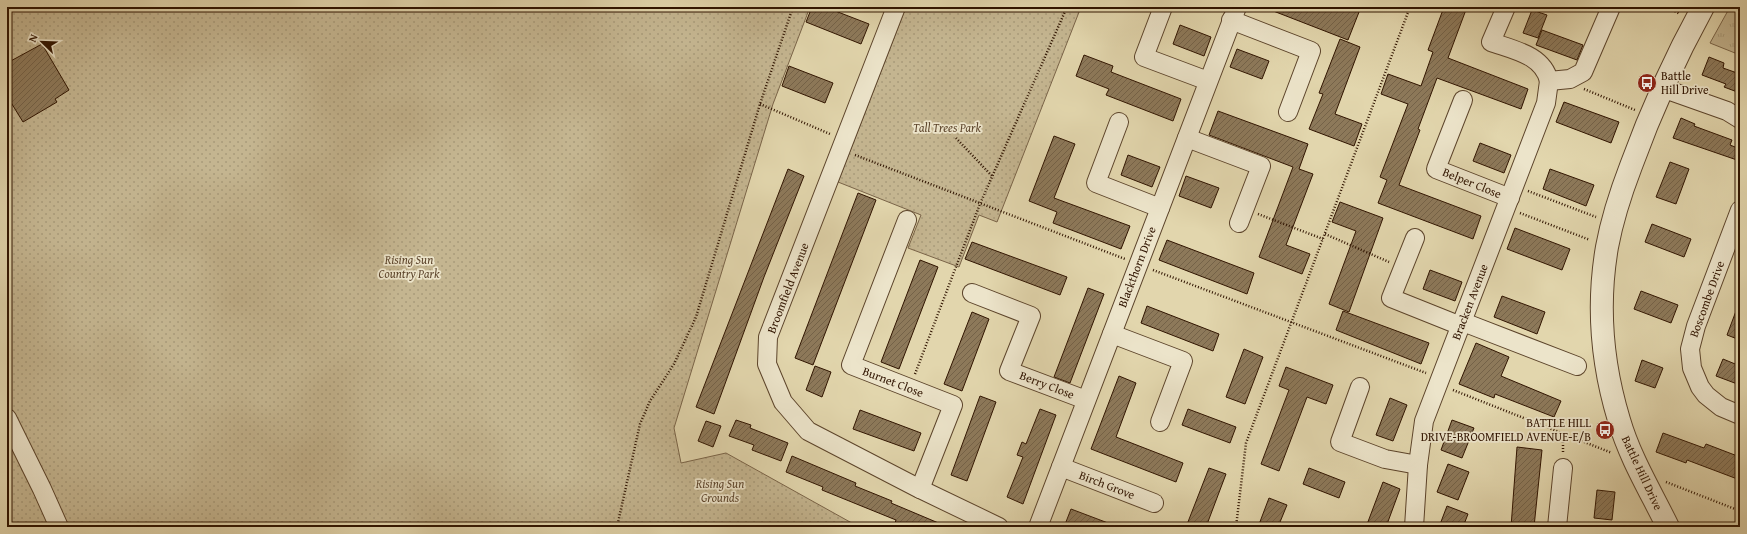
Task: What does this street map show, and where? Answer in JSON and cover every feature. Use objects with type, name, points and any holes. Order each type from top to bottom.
[{"type":"street","name":"Broomfield Avenue","points":[[896,7],[768,337],[767,364],[783,402],[808,431],[920,489],[1000,527]]},
{"type":"street","points":[[1164,7],[1144,57],[1208,81]]},
{"type":"street","points":[[1506,7],[1492,42],[1535,58],[1547,73],[1549,81],[1570,79],[1583,72],[1588,64],[1611,7]]},
{"type":"street","name":"Battle Hill Drive","points":[[1668,527],[1646,484],[1619,422],[1605,361],[1602,296],[1607,246],[1612,223],[1623,188],[1662,88],[1703,7]]},
{"type":"street","points":[[1234,14],[1311,51],[1288,112]]},
{"type":"street","name":"Blackthorn Drive","points":[[1038,527],[1234,14]]},
{"type":"street","name":"Bracken Avenue","points":[[1414,527],[1418,465],[1424,421],[1546,103],[1549,91],[1549,81]]},
{"type":"street","points":[[1662,88],[1727,111],[1740,119]]},
{"type":"street","name":"Belper Close","points":[[1463,100],[1436,169],[1510,197]]},
{"type":"street","points":[[1119,122],[1096,184],[1160,208]]},
{"type":"street","points":[[1186,138],[1261,166],[1242,216]]},
{"type":"street","name":"Boscombe Drive","points":[[1740,210],[1696,326],[1690,349],[1692,368],[1700,387],[1706,395],[1721,407],[1740,415]]},
{"type":"street","name":"Burnet Close","points":[[907,220],[851,365],[953,405],[920,489]]},
{"type":"street","points":[[1415,238],[1391,298],[1577,366]]},
{"type":"street","name":"Berry Close","points":[[972,293],[1030,316],[1009,371],[1086,400]]},
{"type":"street","points":[[1112,334],[1183,361],[1160,422]]},
{"type":"street","points":[[1360,387],[1340,442],[1385,459],[1418,465]]},
{"type":"street","points":[[7,418],[59,527]]},
{"type":"street","name":"Birch Grove","points":[[1061,467],[1154,503]]},
{"type":"street","points":[[1557,527],[1563,468]]},
{"type":"path","points":[[617,527],[640,424],[650,401],[674,364],[696,317],[760,104],[793,7]]},
{"type":"path","points":[[910,388],[992,176],[1067,7]]},
{"type":"path","points":[[1236,527],[1246,443],[1410,7]]},
{"type":"path","points":[[1667,7],[1682,15]]},
{"type":"path","points":[[1570,79],[1576,86],[1650,116]]},
{"type":"path","points":[[760,104],[845,140]]},
{"type":"path","points":[[956,138],[992,176]]},
{"type":"path","points":[[1510,197],[1612,223]]},
{"type":"path","points":[[1510,197],[1607,246]]},
{"type":"path","points":[[1242,216],[1323,240]]},
{"type":"path","points":[[1325,234],[1403,268]]},
{"type":"path","points":[[1437,384],[1615,455]]},
{"type":"path","points":[[1646,484],[1658,479],[1740,511]]},
{"type":"green space","name":"Rising Sun Country Park","points":[[7,7],[810,7],[773,104],[674,428],[681,463],[726,453],[859,527],[7,527]]},
{"type":"green space","name":"Tall Trees Park","points":[[906,7],[1081,7],[997,222],[979,215],[959,267],[908,248],[921,215],[838,182]]},
{"type":"green space","points":[[1730,7],[1740,7],[1740,55],[1710,43]]},
{"type":"building","points":[[812,7],[825,7],[869,24],[861,44],[806,22]]},
{"type":"building","points":[[1263,7],[1361,7],[1348,40]]},
{"type":"building","points":[[1444,7],[1467,7],[1448,58],[1528,89],[1521,109],[1437,78],[1418,129],[1420,130],[1399,185],[1481,216],[1473,239],[1378,203],[1387,180],[1380,177],[1408,104],[1381,94],[1388,74],[1421,86],[1433,52],[1428,50]]},
{"type":"building","points":[[1532,10],[1547,15],[1538,38],[1523,33]]},
{"type":"building","points":[[1180,25],[1211,37],[1204,56],[1173,44]]},
{"type":"building","points":[[1542,30],[1583,45],[1577,60],[1536,45]]},
{"type":"building","points":[[1340,39],[1360,47],[1335,114],[1362,124],[1354,146],[1309,129],[1323,94],[1319,93]]},
{"type":"building","points":[[42,44],[69,90],[55,99],[57,102],[23,122],[7,96],[7,63]]},
{"type":"building","points":[[1237,49],[1269,61],[1262,79],[1230,67]]},
{"type":"building","points":[[1084,55],[1113,66],[1111,72],[1181,99],[1173,121],[1106,95],[1109,89],[1076,76]]},
{"type":"building","points":[[1709,57],[1724,63],[1723,68],[1740,74],[1740,93],[1724,87],[1726,84],[1702,75]]},
{"type":"building","points":[[789,66],[833,83],[825,103],[782,86]]},
{"type":"building","points":[[1564,102],[1619,122],[1611,143],[1556,122]]},
{"type":"building","points":[[1218,111],[1308,144],[1299,169],[1313,174],[1286,245],[1310,254],[1302,274],[1259,257],[1293,167],[1209,135]]},
{"type":"building","points":[[1681,118],[1695,124],[1694,126],[1732,140],[1730,145],[1740,149],[1737,160],[1673,138]]},
{"type":"building","points":[[1054,136],[1075,144],[1054,198],[1130,226],[1121,249],[1053,223],[1057,212],[1029,201]]},
{"type":"building","points":[[1480,143],[1511,155],[1504,173],[1473,161]]},
{"type":"building","points":[[1128,155],[1160,167],[1152,187],[1121,175]]},
{"type":"building","points":[[1670,162],[1689,169],[1676,204],[1656,197]]},
{"type":"building","points":[[788,169],[804,176],[764,277],[714,414],[696,407]]},
{"type":"building","points":[[1550,169],[1594,185],[1586,206],[1543,189]]},
{"type":"building","points":[[1186,176],[1219,188],[1211,208],[1179,196]]},
{"type":"building","points":[[858,193],[876,200],[813,365],[795,358]]},
{"type":"building","points":[[1340,202],[1383,218],[1349,312],[1329,304],[1356,231],[1332,222]]},
{"type":"building","points":[[1652,224],[1691,239],[1684,257],[1645,242]]},
{"type":"building","points":[[1515,228],[1570,249],[1562,270],[1507,249]]},
{"type":"building","points":[[1167,240],[1254,273],[1247,294],[1159,260]]},
{"type":"building","points":[[972,242],[1067,277],[1060,295],[965,259]]},
{"type":"building","points":[[920,260],[938,267],[899,369],[881,362]]},
{"type":"building","points":[[1430,270],[1462,282],[1455,301],[1423,289]]},
{"type":"building","points":[[1088,288],[1104,294],[1070,383],[1054,377]]},
{"type":"building","points":[[1641,291],[1678,305],[1671,323],[1634,309]]},
{"type":"building","points":[[1502,296],[1545,312],[1537,334],[1494,317]]},
{"type":"building","points":[[1740,303],[1740,340],[1727,335]]},
{"type":"building","points":[[1147,306],[1219,334],[1213,351],[1141,323]]},
{"type":"building","points":[[1343,311],[1429,343],[1421,364],[1336,330]]},
{"type":"building","points":[[972,312],[989,319],[962,391],[944,384]]},
{"type":"building","points":[[1476,343],[1509,357],[1501,376],[1561,401],[1554,417],[1495,394],[1494,398],[1459,384]]},
{"type":"building","points":[[1244,349],[1263,357],[1245,404],[1226,397]]},
{"type":"building","points":[[1723,359],[1740,366],[1740,385],[1716,376]]},
{"type":"building","points":[[1642,360],[1663,368],[1655,388],[1635,381]]},
{"type":"building","points":[[815,366],[831,372],[822,397],[806,390]]},
{"type":"building","points":[[1286,367],[1333,385],[1326,404],[1307,397],[1279,471],[1261,464],[1289,390],[1279,386]]},
{"type":"building","points":[[1119,376],[1136,383],[1116,437],[1183,463],[1176,482],[1091,449]]},
{"type":"building","points":[[980,396],[996,402],[967,481],[951,475]]},
{"type":"building","points":[[1390,398],[1407,405],[1393,441],[1376,435]]},
{"type":"building","points":[[1040,409],[1056,415],[1023,504],[1007,497],[1023,457],[1017,455],[1022,442],[1026,444]]},
{"type":"building","points":[[1188,409],[1236,427],[1230,443],[1182,425]]},
{"type":"building","points":[[860,410],[921,433],[914,451],[853,429]]},
{"type":"building","points":[[736,420],[751,425],[750,428],[788,443],[781,461],[752,450],[754,445],[729,436]]},
{"type":"building","points":[[1452,420],[1474,428],[1462,458],[1441,450]]},
{"type":"building","points":[[706,421],[721,426],[713,447],[698,441]]},
{"type":"building","points":[[1663,433],[1704,448],[1706,444],[1740,457],[1740,480],[1687,460],[1686,463],[1656,452]]},
{"type":"building","points":[[1517,447],[1542,450],[1534,527],[1511,527]]},
{"type":"building","points":[[792,456],[856,483],[855,486],[892,501],[891,503],[948,527],[905,527],[895,523],[896,520],[822,490],[823,487],[786,472]]},
{"type":"building","points":[[1448,464],[1469,472],[1458,500],[1437,492]]},
{"type":"building","points":[[1209,468],[1226,474],[1206,527],[1186,527]]},
{"type":"building","points":[[1309,468],[1345,482],[1339,498],[1303,484]]},
{"type":"building","points":[[1383,482],[1400,489],[1386,527],[1366,527]]},
{"type":"building","points":[[1597,490],[1615,492],[1612,520],[1594,518]]},
{"type":"building","points":[[1269,498],[1287,505],[1278,527],[1258,527]]},
{"type":"building","points":[[1447,506],[1468,514],[1463,527],[1439,527]]},
{"type":"building","points":[[1071,509],[1116,526],[1116,527],[1064,527]]},
{"type":"place","name":"Battle Hill Drive","points":[[1647,83]]},
{"type":"place","name":"BATTLE HILL DRIVE-BROOMFIELD AVENUE-E/B","points":[[1605,430]]},
{"type":"park label","name":"Rising Sun Grounds","points":[[720,491]]}]
